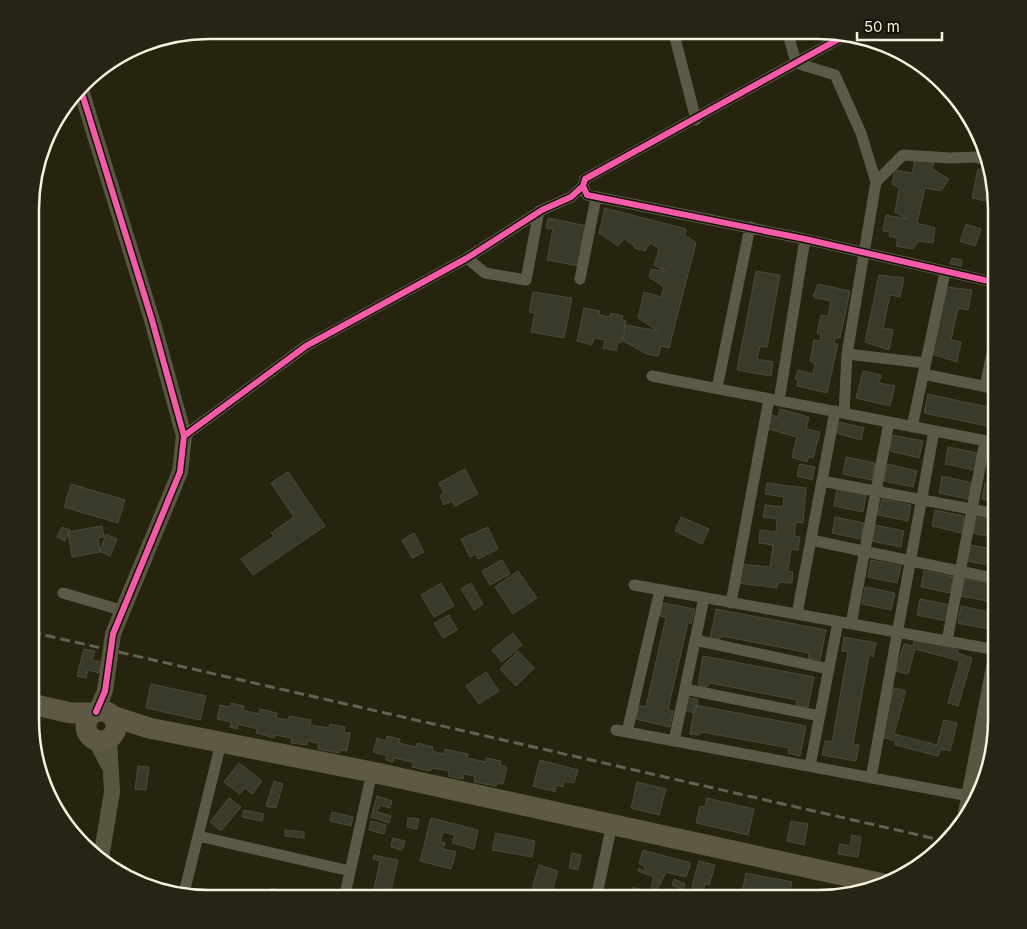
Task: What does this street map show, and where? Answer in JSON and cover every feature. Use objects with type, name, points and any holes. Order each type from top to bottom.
[{"type":"highway","points":[[39,716],[71,726],[102,725],[149,728],[610,829],[856,885]]},
{"type":"highway","points":[[102,725],[220,751],[371,777]]},
{"type":"highway","points":[[610,829],[870,881]]},
{"type":"street","points":[[675,39],[696,120]]},
{"type":"street","points":[[789,39],[796,63]]},
{"type":"street","points":[[184,436],[306,346],[467,258],[539,212],[571,197],[583,186],[585,179],[696,120],[837,40]]},
{"type":"street","points":[[796,63],[835,75],[861,134],[876,182],[839,412],[822,480],[797,614]]},
{"type":"street","points":[[83,95],[152,320],[184,436],[180,472],[152,543],[121,610],[109,650],[102,725],[111,771],[112,792],[102,852]]},
{"type":"street","points":[[876,182],[903,155],[980,158]]},
{"type":"street","points":[[583,186],[586,196],[750,227],[988,281]]},
{"type":"street","points":[[580,279],[596,198]]},
{"type":"street","points":[[467,258],[485,273],[526,280],[539,212]]},
{"type":"street","points":[[717,388],[750,227]]},
{"type":"street","points":[[731,603],[774,400],[805,239]]},
{"type":"street","points":[[912,427],[945,272]]},
{"type":"street","points":[[847,354],[924,368],[988,387]]},
{"type":"street","points":[[652,376],[988,442]]},
{"type":"street","points":[[851,624],[889,422]]},
{"type":"street","points":[[871,778],[912,561],[934,431]]},
{"type":"street","points":[[947,641],[985,441]]},
{"type":"street","points":[[822,480],[988,512]]},
{"type":"street","points":[[811,540],[988,577]]},
{"type":"street","points":[[634,586],[988,648]]},
{"type":"street","points":[[660,590],[622,731],[969,796],[988,697]]},
{"type":"street","points":[[63,593],[121,610]]},
{"type":"street","points":[[674,741],[704,598]]},
{"type":"street","points":[[810,766],[838,622]]},
{"type":"street","points":[[695,640],[829,669]]},
{"type":"street","points":[[685,689],[820,716]]},
{"type":"street","points":[[185,889],[220,751]]},
{"type":"street","points":[[346,890],[371,777]]},
{"type":"street","points":[[598,890],[610,829]]},
{"type":"street","points":[[198,836],[350,871]]},
{"type":"building","points":[[915,159],[934,162],[932,169],[949,179],[941,191],[925,188],[917,223],[935,228],[933,243],[918,241],[913,249],[896,246],[898,238],[889,236],[890,232],[883,231],[886,215],[907,219],[895,212],[899,188],[892,184],[895,170],[912,173]]},
{"type":"building","points":[[978,169],[983,170],[987,191],[985,201],[972,198]]},
{"type":"building","points":[[605,208],[686,229],[685,235],[696,243],[669,348],[661,346],[658,356],[647,354],[623,341],[626,325],[658,331],[638,318],[644,292],[661,297],[664,287],[649,277],[651,269],[666,272],[654,265],[659,249],[650,243],[645,251],[634,248],[635,246],[624,239],[618,246],[599,233]]},
{"type":"building","points":[[548,218],[587,226],[579,266],[547,260],[553,229],[546,228]]},
{"type":"building","points":[[966,224],[981,229],[975,246],[960,241]]},
{"type":"building","points":[[952,258],[962,260],[961,266],[950,264]]},
{"type":"building","points":[[756,271],[780,275],[767,347],[760,346],[757,359],[773,362],[771,376],[737,370]]},
{"type":"building","points":[[879,275],[904,278],[900,297],[890,295],[883,328],[893,330],[889,350],[865,342]]},
{"type":"building","points":[[818,284],[850,291],[840,338],[835,338],[834,344],[838,344],[827,393],[797,386],[798,380],[795,379],[798,370],[813,374],[815,363],[810,361],[814,340],[820,341],[821,334],[817,333],[821,315],[828,316],[831,301],[813,297]]},
{"type":"building","points":[[947,287],[972,290],[968,310],[958,308],[951,340],[961,342],[957,362],[932,354]]},
{"type":"building","points":[[533,292],[572,298],[564,338],[531,332],[535,313],[529,312]]},
{"type":"building","points":[[584,308],[600,311],[599,315],[610,317],[611,313],[623,316],[622,320],[626,321],[621,343],[618,342],[616,351],[603,348],[605,340],[594,338],[592,345],[577,341]]},
{"type":"building","points":[[863,371],[881,375],[879,383],[895,386],[890,406],[856,398]]},
{"type":"building","points":[[928,394],[988,407],[988,426],[924,413]]},
{"type":"building","points":[[780,409],[809,417],[806,429],[820,432],[813,458],[809,456],[807,462],[792,457],[797,437],[768,429],[771,415],[778,417]]},
{"type":"building","points":[[839,422],[864,428],[861,440],[836,433]]},
{"type":"building","points":[[893,435],[923,441],[919,458],[890,451]]},
{"type":"building","points":[[948,447],[978,453],[974,470],[945,464]]},
{"type":"building","points":[[846,457],[875,463],[872,480],[843,474]]},
{"type":"building","points":[[800,464],[815,467],[812,480],[797,476]]},
{"type":"building","points":[[887,464],[917,471],[913,487],[884,481]]},
{"type":"building","points":[[465,469],[478,494],[455,506],[452,501],[444,505],[440,496],[444,493],[439,483]]},
{"type":"building","points":[[288,472],[325,526],[253,575],[241,559],[274,536],[271,533],[294,517],[271,483]]},
{"type":"building","points":[[942,476],[972,483],[968,499],[939,493]]},
{"type":"building","points":[[767,483],[806,488],[803,523],[796,522],[794,536],[800,537],[798,550],[791,549],[788,571],[793,572],[792,583],[778,582],[777,588],[738,583],[740,564],[770,567],[773,545],[759,543],[760,530],[776,532],[777,519],[763,517],[765,505],[783,507],[784,497],[765,494]]},
{"type":"building","points":[[985,483],[988,484],[988,500],[982,499]]},
{"type":"building","points":[[71,484],[125,500],[118,523],[64,507]]},
{"type":"building","points":[[837,489],[866,495],[863,512],[834,506]]},
{"type":"building","points":[[882,499],[911,505],[908,521],[878,515]]},
{"type":"building","points":[[935,510],[964,516],[961,533],[932,526]]},
{"type":"building","points":[[681,517],[709,529],[702,544],[675,531]]},
{"type":"building","points":[[835,517],[864,523],[861,539],[832,533]]},
{"type":"building","points":[[977,517],[988,519],[988,536],[973,533]]},
{"type":"building","points":[[875,525],[904,531],[901,547],[872,541]]},
{"type":"building","points":[[102,526],[104,537],[98,538],[100,552],[72,557],[68,532]]},
{"type":"building","points":[[62,527],[70,530],[65,541],[57,537]]},
{"type":"building","points":[[488,527],[498,549],[478,559],[476,554],[470,557],[461,539]]},
{"type":"building","points":[[414,533],[424,552],[412,558],[402,540]]},
{"type":"building","points":[[106,534],[117,539],[110,556],[100,551]]},
{"type":"building","points":[[971,545],[988,548],[988,565],[967,561]]},
{"type":"building","points":[[502,560],[510,574],[490,585],[482,571]]},
{"type":"building","points":[[871,560],[901,566],[897,583],[868,577]]},
{"type":"building","points":[[518,571],[537,598],[513,614],[495,587]]},
{"type":"building","points":[[924,571],[954,577],[950,593],[921,587]]},
{"type":"building","points":[[965,579],[988,584],[988,601],[961,596]]},
{"type":"building","points":[[441,583],[454,606],[434,617],[421,595]]},
{"type":"building","points":[[471,583],[483,604],[474,610],[461,589]]},
{"type":"building","points":[[865,587],[895,593],[891,610],[862,604]]},
{"type":"building","points":[[920,599],[950,605],[946,621],[917,615]]},
{"type":"building","points":[[663,603],[695,609],[691,624],[688,622],[668,710],[673,711],[670,727],[636,719],[639,705],[646,707],[666,617],[660,616]]},
{"type":"building","points":[[961,606],[988,612],[987,629],[958,623]]},
{"type":"building","points":[[716,609],[826,630],[820,660],[808,658],[809,653],[722,636],[719,640],[710,638]]},
{"type":"building","points":[[449,615],[457,630],[443,638],[434,623]]},
{"type":"building","points":[[513,633],[522,645],[502,662],[492,650]]},
{"type":"building","points":[[844,637],[876,643],[873,657],[869,655],[853,744],[859,745],[856,761],[822,755],[825,741],[832,742],[848,652],[842,651]]},
{"type":"building","points":[[915,638],[958,650],[957,653],[972,658],[958,706],[948,703],[960,661],[915,649],[908,674],[896,671],[904,644],[913,646]]},
{"type":"building","points":[[84,649],[95,651],[92,660],[102,662],[99,673],[88,670],[86,678],[77,676]]},
{"type":"building","points":[[518,651],[534,668],[516,686],[500,669]]},
{"type":"building","points":[[703,656],[814,677],[808,707],[796,705],[797,700],[710,683],[707,687],[698,685]]},
{"type":"building","points":[[486,672],[499,691],[479,704],[466,686]]},
{"type":"building","points":[[151,684],[206,696],[200,720],[146,708]]},
{"type":"building","points":[[894,688],[906,691],[894,734],[937,745],[944,720],[957,723],[950,751],[940,749],[938,756],[895,745],[896,741],[881,737]]},
{"type":"building","points":[[687,697],[698,700],[695,713],[684,710]]},
{"type":"building","points":[[231,703],[244,706],[243,710],[259,714],[260,709],[277,713],[276,718],[288,720],[289,716],[311,720],[310,725],[329,728],[330,724],[345,727],[344,732],[350,733],[347,751],[341,750],[339,753],[318,749],[319,743],[307,741],[307,745],[291,743],[292,738],[275,735],[274,738],[256,733],[257,729],[238,724],[237,729],[230,727],[231,722],[217,719],[220,705],[230,707]]},
{"type":"building","points":[[695,705],[806,726],[800,756],[788,753],[789,748],[702,732],[699,735],[690,734]]},
{"type":"building","points":[[387,736],[400,739],[399,743],[416,747],[417,743],[433,747],[432,751],[444,754],[445,749],[468,754],[467,758],[486,762],[486,758],[501,761],[500,765],[507,767],[503,784],[498,783],[496,786],[474,782],[475,776],[464,774],[463,779],[448,776],[449,771],[432,768],[430,771],[412,767],[413,762],[394,758],[393,762],[386,760],[387,756],[373,752],[377,738],[386,741]]},
{"type":"building","points":[[540,760],[578,770],[574,783],[564,781],[563,787],[556,785],[555,792],[533,786]]},
{"type":"building","points":[[239,763],[262,781],[252,794],[245,788],[240,794],[224,782]]},
{"type":"building","points":[[138,766],[149,767],[146,790],[135,789]]},
{"type":"building","points":[[274,781],[283,784],[276,808],[266,806]]},
{"type":"building","points":[[637,782],[666,789],[659,815],[631,808]]},
{"type":"building","points":[[377,796],[392,801],[390,808],[380,805],[377,812],[391,816],[389,823],[371,817]]},
{"type":"building","points":[[229,798],[241,807],[221,831],[210,822]]},
{"type":"building","points":[[707,798],[754,809],[748,835],[696,823],[700,806],[705,807]]},
{"type":"building","points":[[244,810],[264,814],[262,821],[242,817]]},
{"type":"building","points":[[332,812],[353,817],[351,826],[330,821]]},
{"type":"building","points":[[408,818],[419,819],[417,829],[407,827]]},
{"type":"building","points":[[431,818],[478,830],[474,849],[452,843],[455,835],[443,832],[440,842],[445,843],[443,849],[456,852],[451,869],[420,861]]},
{"type":"building","points":[[371,821],[386,825],[384,834],[369,830]]},
{"type":"building","points":[[791,821],[808,824],[804,845],[787,841]]},
{"type":"building","points":[[285,830],[304,832],[304,838],[285,836]]},
{"type":"building","points":[[496,833],[535,841],[532,857],[492,850]]},
{"type":"building","points":[[852,835],[861,837],[858,857],[838,854],[840,844],[850,846]]},
{"type":"building","points":[[393,838],[405,841],[402,850],[391,847]]},
{"type":"building","points":[[643,850],[691,863],[686,877],[666,872],[657,890],[654,890],[651,888],[654,877],[638,871],[639,868],[644,871],[645,867],[639,863]]},
{"type":"building","points":[[572,853],[581,855],[578,870],[569,868]]},
{"type":"building","points":[[374,855],[398,860],[391,890],[374,890],[380,861],[373,859]]},
{"type":"building","points":[[699,861],[715,865],[709,885],[705,884],[703,890],[691,890]]},
{"type":"building","points":[[539,865],[558,871],[553,890],[532,890]]},
{"type":"building","points":[[746,873],[792,882],[791,890],[743,890]]},
{"type":"building","points":[[674,879],[685,884],[683,890],[672,885]]},
{"type":"railway","points":[[39,634],[938,840]]},
{"type":"cycle path","points":[[837,40],[585,179],[583,186],[587,195],[805,239],[988,281]]},
{"type":"cycle path","points":[[83,95],[152,320],[184,436],[180,472],[113,634],[105,691],[96,712]]},
{"type":"cycle path","points":[[184,436],[306,346],[467,258],[542,210],[571,197],[583,186]]}]
